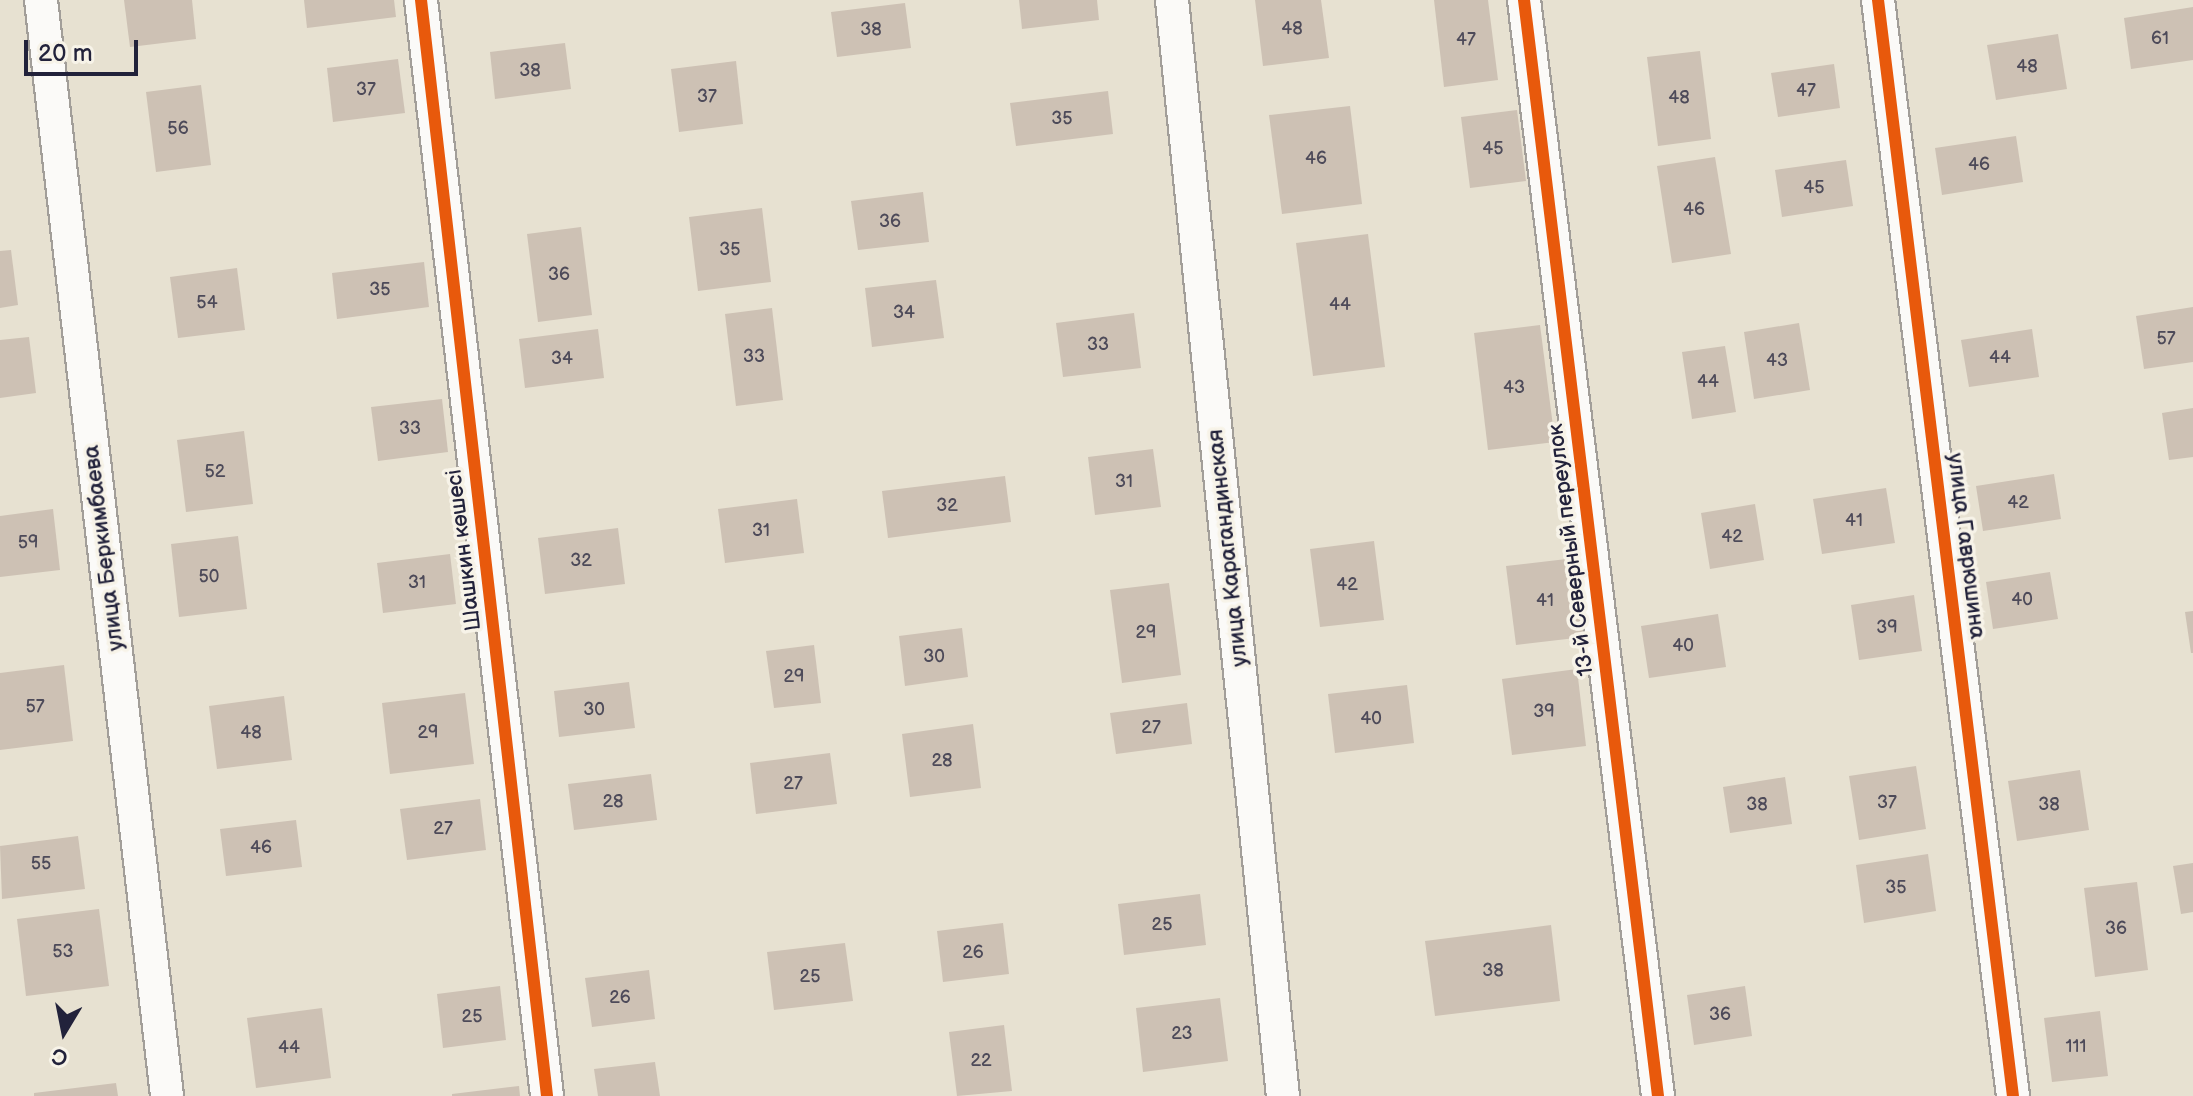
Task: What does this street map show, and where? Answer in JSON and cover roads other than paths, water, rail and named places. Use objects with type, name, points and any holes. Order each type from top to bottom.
[{"type":"street","name":"улица Беркимбаева","points":[[41,0],[167,1096]]},
{"type":"street","name":"Шашкин көшесі","points":[[421,0],[547,1096]]},
{"type":"street","name":"улица Карагандинская","points":[[1172,0],[1283,1096]]},
{"type":"street","name":"13-й Северный переулок","points":[[1524,0],[1658,1096]]},
{"type":"street","name":"улица Гаврюшина","points":[[1878,0],[2013,1096]]}]
